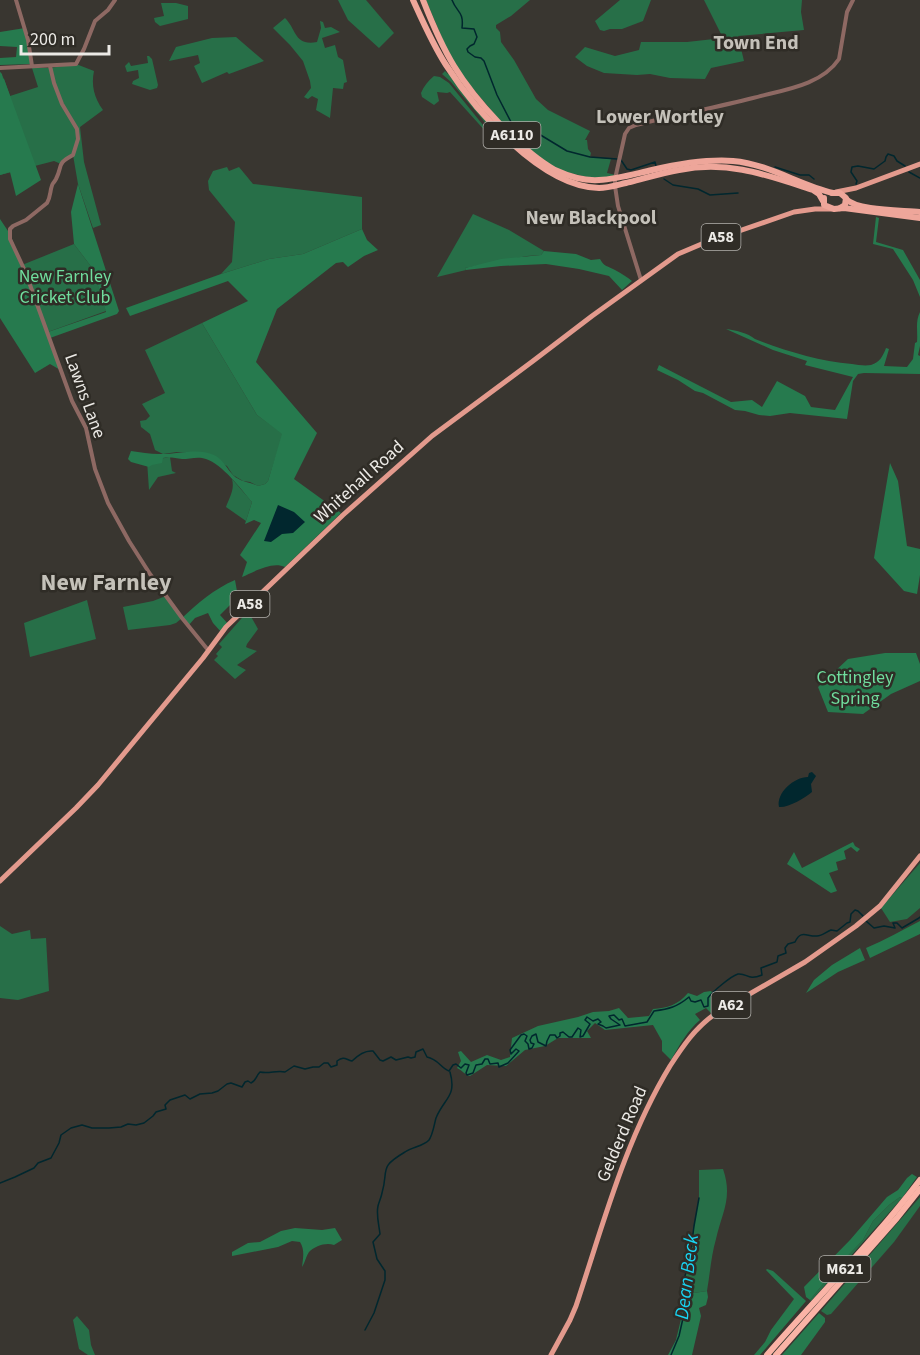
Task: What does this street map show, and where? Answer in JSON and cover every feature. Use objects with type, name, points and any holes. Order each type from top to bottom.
[{"type":"highway","name":"A6110","points":[[413,0],[447,66],[473,102],[506,138],[552,174],[579,184],[599,188],[615,182]]},
{"type":"highway","name":"A6110","points":[[423,0],[435,32],[460,75],[500,123],[534,155],[554,169],[576,178],[615,182],[625,180]]},
{"type":"highway","points":[[447,66],[448,56]]},
{"type":"highway","points":[[625,180],[654,170],[697,162],[736,161],[765,168],[835,192],[843,195],[850,203],[864,207],[920,212]]},
{"type":"highway","points":[[625,180],[693,168],[716,166],[737,168],[813,190],[819,194],[826,206],[920,218]]},
{"type":"highway","points":[[765,168],[767,172],[787,181]]},
{"type":"highway","points":[[823,201],[827,194],[835,192]]},
{"type":"highway","points":[[837,208],[845,205],[846,199]]},
{"type":"highway","name":"M621","points":[[767,1355],[895,1212],[920,1180]]},
{"type":"highway","name":"M621","points":[[776,1355],[920,1189]]},
{"type":"main road","points":[[846,199],[850,191],[856,188],[920,164]]},
{"type":"main road","points":[[835,192],[856,188]]},
{"type":"main road","points":[[815,209],[823,201]]},
{"type":"main road","name":"Whitehall Road","points":[[0,881],[98,785],[229,624],[343,515],[432,436],[672,258],[696,246],[794,212],[837,208]]},
{"type":"main road","name":"Gelderd Road","points":[[551,1355],[576,1306],[612,1196],[642,1119],[660,1083],[687,1040],[705,1021],[806,962],[856,926],[880,906],[920,856]]},
{"type":"street","points":[[16,0],[28,40],[32,66]]},
{"type":"street","points":[[0,68],[76,64],[95,21],[108,10],[115,0]]},
{"type":"street","points":[[641,280],[618,206],[615,182],[624,137],[628,129],[636,124],[774,93],[820,77],[835,66],[839,59],[847,12],[853,0]]},
{"type":"street","name":"Lawns Lane","points":[[50,66],[62,104],[77,129],[78,139],[73,154],[60,164],[47,203],[26,220],[10,229],[12,244],[25,271],[68,391],[86,428],[95,469],[108,503],[150,574],[208,650]]},
{"type":"street","points":[[617,169],[625,180]]},
{"type":"green space","points":[[338,0],[366,0],[394,33],[379,48],[348,20]]},
{"type":"green space","points":[[426,0],[530,0],[496,25],[500,32],[501,42],[536,99],[548,110],[590,131],[585,140],[587,140],[591,153],[590,157],[611,159],[607,173],[616,175],[599,180],[554,169],[512,135],[454,66]]},
{"type":"green space","points":[[620,0],[651,0],[643,21],[622,29],[600,30],[595,21]]},
{"type":"green space","points":[[704,0],[802,0],[804,30],[738,36],[744,61],[711,68],[705,79],[604,73],[587,66],[575,57],[585,47],[615,56],[639,50],[641,42],[687,42],[723,38]]},
{"type":"green space","points":[[161,3],[188,6],[188,19],[160,26],[154,18],[164,16]]},
{"type":"green space","points":[[285,18],[304,42],[317,42],[321,28],[320,21],[323,22],[325,28],[331,27],[340,32],[322,38],[325,48],[335,45],[338,57],[343,60],[347,82],[344,83],[343,89],[333,88],[330,118],[316,110],[318,99],[312,96],[308,99],[304,97],[311,88],[303,61],[273,28]]},
{"type":"green space","points":[[25,28],[31,64],[0,65],[0,58],[16,57],[17,47],[0,46],[0,32]]},
{"type":"green space","points":[[236,37],[264,61],[229,74],[227,72],[202,83],[194,66],[200,63],[198,55],[169,61],[176,47],[212,38]]},
{"type":"green space","points":[[147,56],[152,59],[158,85],[157,88],[150,90],[132,84],[139,78],[138,70],[127,72],[125,66],[129,62],[131,66],[148,63]]},
{"type":"green space","points":[[76,64],[94,71],[94,91],[103,110],[80,127],[84,162],[101,225],[93,228],[78,184],[73,155],[61,164],[54,161],[0,175],[0,72],[10,96],[38,87],[32,68]]},
{"type":"green space","points":[[445,71],[450,73],[504,138],[496,143],[450,92],[437,92],[439,101],[434,105],[422,97],[423,88],[428,82],[434,76],[440,77],[449,83],[491,135],[494,133],[442,74]]},
{"type":"green space","points":[[0,72],[41,180],[16,196],[10,172],[0,175]]},
{"type":"green space","points":[[227,167],[229,171],[239,167],[253,184],[362,197],[362,229],[303,254],[269,259],[221,274],[232,262],[235,222],[209,190],[208,181],[213,171]]},
{"type":"green space","points":[[78,184],[119,311],[117,314],[50,338],[62,371],[50,364],[35,373],[0,318],[0,219],[10,234],[48,332],[106,312],[93,269],[74,244],[71,212]]},
{"type":"green space","points":[[473,214],[509,230],[544,251],[541,255],[465,268],[466,270],[437,277]]},
{"type":"green space","points":[[876,217],[879,218],[876,242],[903,250],[920,280],[920,297],[913,280],[893,249],[873,244]]},
{"type":"green space","points":[[362,229],[367,240],[378,250],[348,267],[343,262],[336,263],[277,309],[256,362],[317,433],[294,479],[341,513],[285,567],[269,566],[242,577],[247,562],[240,555],[261,523],[254,520],[245,524],[252,502],[231,478],[218,466],[203,458],[163,458],[162,463],[149,467],[128,459],[131,451],[159,454],[194,451],[208,453],[217,457],[233,475],[242,481],[258,486],[268,481],[282,434],[257,415],[202,323],[248,301],[228,281],[130,316],[126,308],[269,259],[303,254]]},
{"type":"green space","name":"New Farnley Cricket Club","points":[[74,244],[93,269],[106,311],[48,332],[22,265]]},
{"type":"green space","points":[[544,251],[576,254],[591,260],[600,259],[605,265],[632,281],[622,290],[609,276],[546,264],[466,270],[465,268],[501,259],[541,255]]},
{"type":"green space","points":[[920,312],[918,355],[920,356],[920,374],[858,374],[853,381],[847,419],[790,413],[770,416],[735,410],[657,370],[659,365],[731,402],[752,400],[762,407],[777,381],[805,396],[811,407],[835,410],[853,377],[805,365],[807,361],[773,350],[726,329],[741,332],[803,355],[859,365],[871,365],[877,362],[886,348],[889,349],[884,366],[907,367],[913,359]]},
{"type":"green space","points":[[202,323],[257,415],[283,434],[268,481],[265,484],[258,486],[243,481],[233,475],[227,466],[199,452],[163,454],[155,450],[150,434],[141,427],[140,421],[150,416],[142,404],[165,393],[145,350]]},
{"type":"green space","points":[[170,457],[172,471],[176,473],[158,477],[149,490],[147,461]]},
{"type":"green space","points":[[890,463],[898,481],[907,546],[920,549],[917,594],[904,591],[874,558]]},
{"type":"green space","points":[[232,479],[252,502],[246,521],[226,507],[232,490]]},
{"type":"green space","points":[[235,580],[238,597],[220,615],[229,625],[222,633],[208,613],[195,618],[188,626],[182,618],[207,597]]},
{"type":"green space","points":[[166,596],[182,618],[170,625],[128,630],[123,607]]},
{"type":"green space","points":[[87,600],[96,639],[30,657],[24,623]]},
{"type":"green space","points":[[248,611],[258,629],[246,647],[257,651],[237,665],[246,670],[235,679],[214,660],[222,647],[219,644]]},
{"type":"green space","name":"Cottingley Spring","points":[[885,653],[916,653],[920,664],[920,681],[891,694],[863,714],[828,712],[818,687],[848,659]]},
{"type":"green space","points":[[853,842],[860,849],[857,852],[851,847],[844,851],[846,859],[836,862],[838,870],[829,873],[837,891],[831,893],[787,864],[794,852],[802,868]]},
{"type":"green space","points":[[920,863],[920,908],[907,919],[890,922],[881,908]]},
{"type":"green space","points":[[920,921],[920,934],[870,958],[866,948]]},
{"type":"green space","points":[[0,926],[12,934],[30,930],[31,939],[46,938],[49,991],[18,1000],[0,998]]},
{"type":"green space","points":[[860,948],[865,960],[838,972],[806,993],[814,980],[832,965]]},
{"type":"green space","points":[[711,991],[714,995],[712,1005],[714,1012],[711,1013],[706,1008],[695,1014],[700,1020],[687,1034],[671,1060],[662,1051],[662,1041],[653,1025],[605,1030],[595,1023],[587,1031],[591,1038],[558,1038],[545,1046],[525,1050],[506,1066],[487,1065],[470,1076],[457,1068],[461,1061],[458,1052],[461,1051],[471,1062],[487,1055],[501,1060],[510,1057],[512,1038],[538,1026],[619,1008],[628,1018],[649,1016],[653,1009],[672,1005],[688,993],[697,996]]},
{"type":"green space","points":[[723,1169],[727,1188],[726,1205],[718,1229],[707,1291],[687,1294],[685,1273],[699,1197],[699,1170]]},
{"type":"green space","points":[[912,1174],[917,1177],[902,1198],[900,1197],[889,1205],[873,1221],[863,1240],[810,1300],[806,1297],[804,1287],[850,1240],[887,1197],[898,1190]]},
{"type":"green space","points":[[900,1197],[902,1198],[811,1301],[837,1267],[863,1240],[873,1221]]},
{"type":"green space","points":[[920,1197],[920,1206],[894,1242],[831,1314],[827,1315],[821,1311]]},
{"type":"green space","points":[[295,1228],[322,1230],[335,1228],[342,1240],[334,1245],[324,1244],[311,1250],[302,1267],[303,1251],[300,1242],[292,1241],[278,1247],[232,1256],[232,1252],[248,1243],[260,1242],[281,1231]]},
{"type":"green space","points":[[767,1269],[773,1271],[806,1301],[760,1355],[754,1355],[794,1299]]},
{"type":"green space","points":[[707,1291],[706,1305],[699,1308],[701,1316],[692,1355],[668,1355],[676,1340],[687,1294]]},
{"type":"green space","points":[[819,1313],[825,1318],[825,1322],[801,1355],[782,1355]]},
{"type":"green space","points":[[77,1316],[89,1330],[95,1355],[88,1355],[79,1349],[73,1320]]},
{"type":"water","points":[[278,505],[294,512],[305,522],[293,533],[282,534],[271,542],[264,541]]},
{"type":"water","points":[[812,772],[816,776],[811,784],[812,792],[801,800],[779,807],[783,791],[797,780],[808,777]]},
{"type":"waterway","points":[[452,0],[461,15],[462,28],[474,29],[477,37],[474,44],[467,49],[468,52],[484,61],[497,95],[511,122],[524,125],[567,151],[590,157],[617,159]]},
{"type":"waterway","points":[[856,184],[857,181],[851,172],[852,167],[874,169],[885,161],[888,154],[894,156],[905,166]]},
{"type":"waterway","points":[[621,160],[627,169],[631,170],[655,162],[656,166]]},
{"type":"waterway","points":[[775,167],[800,175],[809,175],[814,179]]},
{"type":"waterway","points":[[909,172],[920,178]]},
{"type":"waterway","points":[[664,179],[673,185],[698,189],[710,195],[738,193]]},
{"type":"waterway","points":[[0,1183],[51,1158],[61,1135],[71,1128],[82,1125],[92,1128],[109,1128],[144,1123],[156,1112],[166,1109],[165,1105],[170,1100],[185,1095],[190,1099],[200,1094],[212,1093],[231,1083],[242,1087],[245,1082],[253,1082],[260,1072],[285,1072],[294,1066],[305,1069],[319,1067],[324,1063],[328,1063],[331,1067],[337,1065],[337,1061],[341,1059],[352,1061],[362,1053],[370,1051],[373,1051],[383,1061],[391,1057],[396,1060],[411,1058],[423,1049],[427,1057],[449,1071],[456,1064],[461,1068],[465,1064],[469,1065],[467,1075],[473,1073],[476,1065],[482,1064],[485,1059],[488,1059],[490,1064],[498,1063],[499,1067],[508,1063],[519,1051],[516,1049],[511,1054],[510,1050],[524,1034],[527,1036],[525,1041],[529,1049],[534,1044],[530,1040],[536,1034],[538,1042],[546,1046],[550,1035],[555,1035],[557,1038],[563,1032],[572,1037],[578,1028],[581,1030],[580,1037],[583,1036],[590,1024],[585,1020],[587,1017],[593,1021],[598,1019],[601,1022],[598,1024],[606,1028],[620,1025],[609,1016],[614,1015],[619,1020],[622,1019],[625,1026],[647,1022],[654,1011],[673,1007],[689,997],[691,1001],[701,1000],[704,1007],[708,1006],[708,998],[726,981],[738,974],[750,977],[762,975],[761,968],[777,962],[778,956],[786,953],[785,948],[788,944],[795,942],[800,936],[804,934],[819,936],[831,930],[837,931],[850,922],[851,914],[855,910],[863,916]]},
{"type":"waterway","points":[[866,921],[874,928],[884,926],[895,928],[893,923],[897,923],[902,928],[920,917]]},
{"type":"waterway","points":[[365,1330],[374,1313],[385,1280],[385,1271],[377,1259],[373,1242],[380,1234],[377,1209],[386,1170],[397,1157],[429,1140],[439,1111],[451,1092],[450,1072]]},
{"type":"waterway","name":"Dean Beck","points":[[671,1355],[679,1336],[688,1296],[685,1276],[699,1198]]},
{"type":"district","name":"Town End","points":[[756,43]]},
{"type":"district","name":"Lower Wortley","points":[[660,117]]},
{"type":"district","name":"New Blackpool","points":[[591,218]]},
{"type":"district","name":"New Farnley","points":[[106,582]]}]
